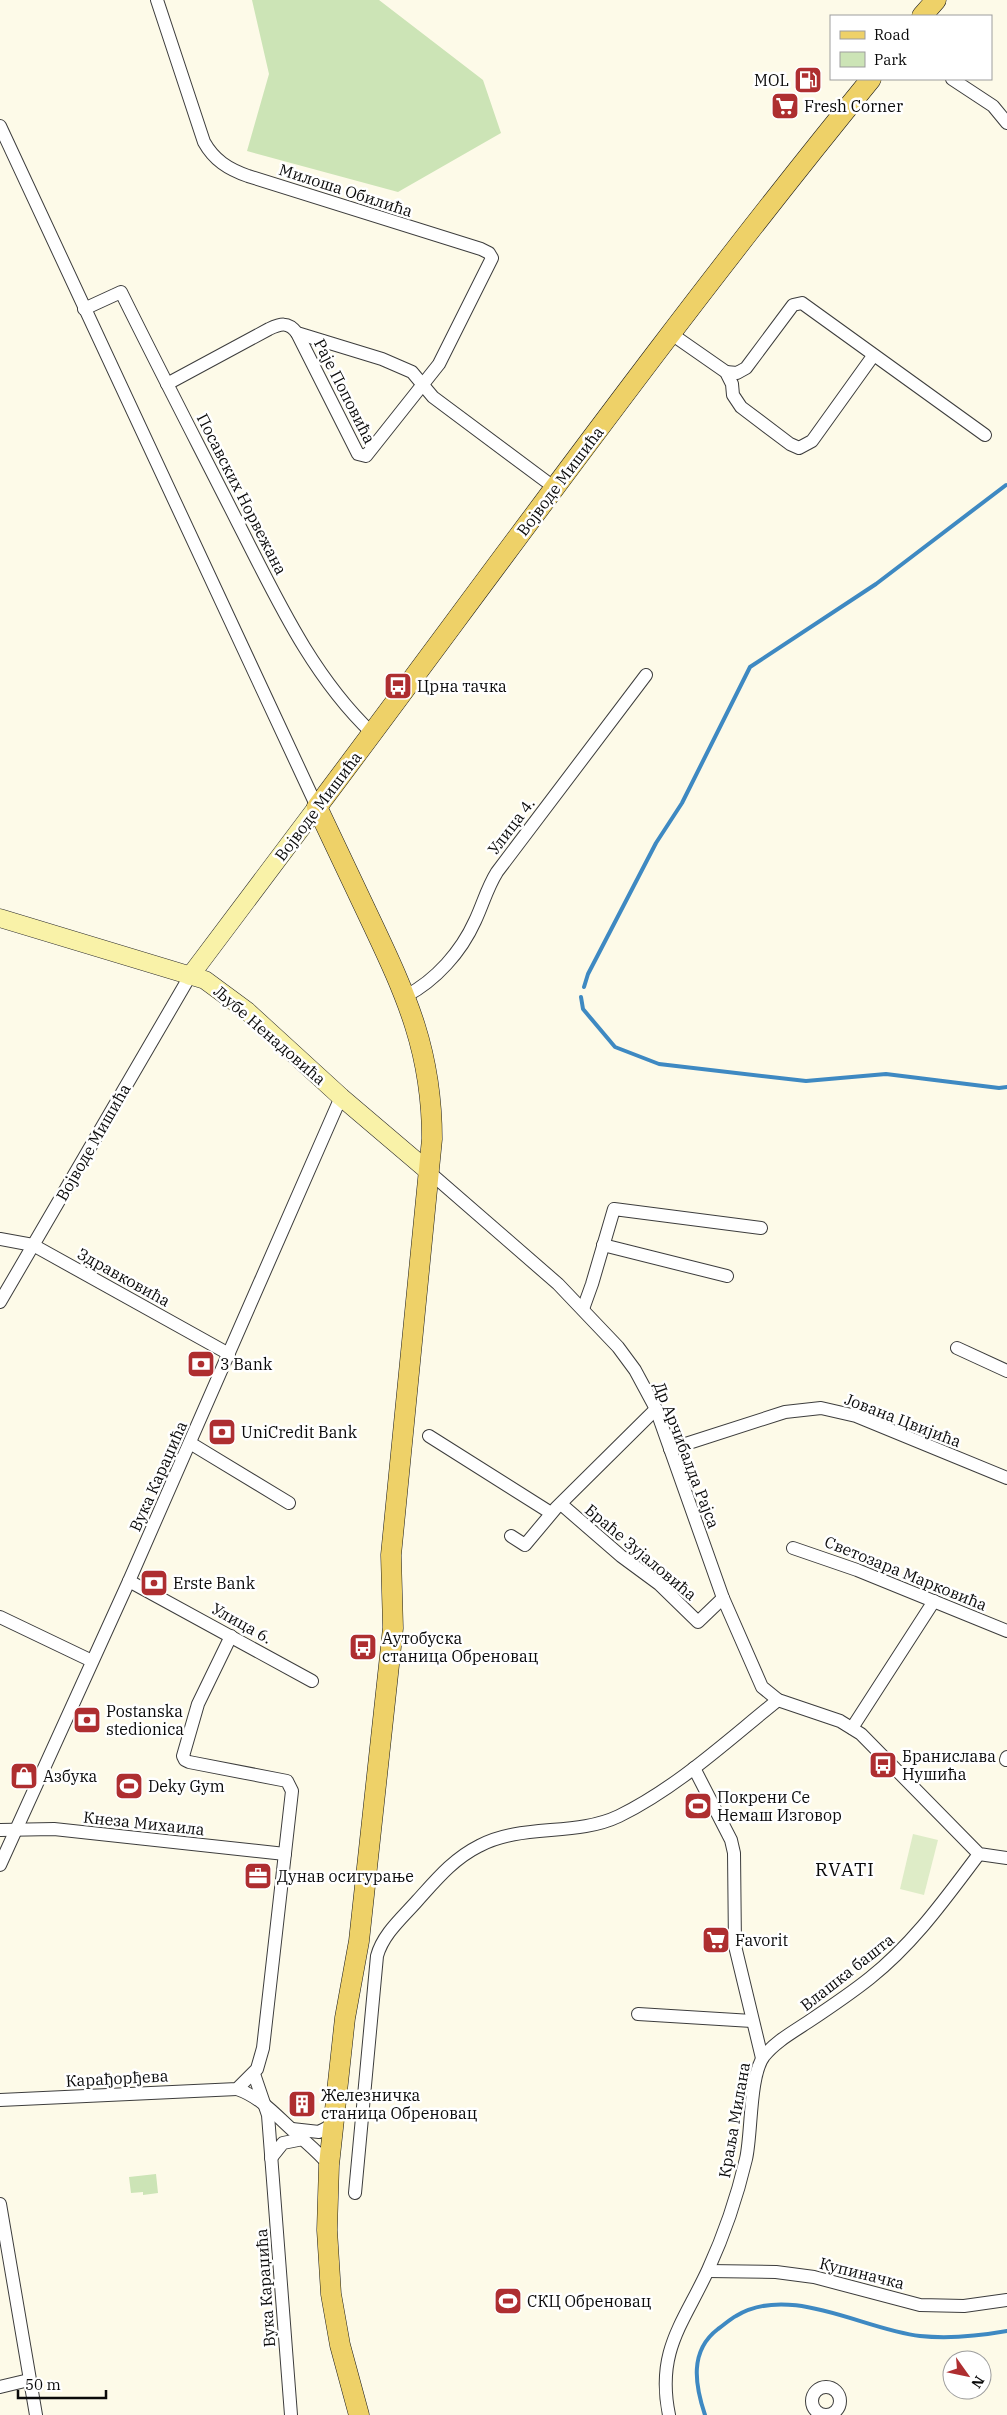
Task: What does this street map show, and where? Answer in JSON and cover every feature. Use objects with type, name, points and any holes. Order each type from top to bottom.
[{"type":"main road","points":[[923,15],[936,0]]},
{"type":"main road","name":"Војводе Мишића","points":[[317,807],[670,333],[792,175],[870,80]]},
{"type":"main road","points":[[317,807],[406,996],[418,1030],[430,1088],[432,1122],[391,1555],[393,1628],[359,1941],[345,2018],[329,2164],[327,2230],[331,2294],[340,2345],[359,2415]]},
{"type":"street","name":"Милоша Обилића","points":[[157,0],[204,142],[224,166],[248,176],[488,253],[492,258],[489,268],[439,364],[423,384]]},
{"type":"street","points":[[954,80],[993,106],[1007,123]]},
{"type":"street","points":[[0,126],[317,807]]},
{"type":"street","name":"Посавских Норвежана","points":[[84,309],[121,292],[269,583],[306,650],[337,696],[372,733]]},
{"type":"street","points":[[726,372],[737,373],[746,368],[793,305],[802,303],[985,435]]},
{"type":"street","name":"Раје Поповића","points":[[167,384],[280,324],[289,325],[296,332],[360,456],[368,454],[423,384]]},
{"type":"street","name":"Раје Поповића","points":[[296,332],[412,372],[433,396],[555,488]]},
{"type":"street","points":[[670,333],[726,372],[732,384],[733,395],[741,407],[790,444],[799,448],[812,441],[873,356]]},
{"type":"street","name":"Улица 4.","points":[[406,996],[432,979],[459,949],[475,921],[486,890],[497,872],[646,674]]},
{"type":"street","name":"Војводе Мишића","points":[[0,1302],[163,1019],[190,976],[317,807]]},
{"type":"street","name":"Љубе Ненадовића","points":[[0,918],[190,976],[212,985],[247,1011],[341,1097],[428,1171]]},
{"type":"street","name":"Вука Караџића","points":[[0,1865],[130,1580],[341,1097]]},
{"type":"street","name":"Др Арчибалда Рајса","points":[[428,1171],[558,1284],[626,1357],[656,1409],[723,1598],[756,1677],[768,1693],[778,1700]]},
{"type":"street","points":[[582,1309],[592,1284],[610,1216],[614,1209],[618,1208],[761,1228]]},
{"type":"street","name":"Здравковића","points":[[0,1240],[33,1246],[229,1354]]},
{"type":"street","points":[[603,1245],[727,1276]]},
{"type":"street","points":[[957,1348],[1007,1371]]},
{"type":"street","name":"Јована Цвијића","points":[[670,1449],[785,1412],[821,1408],[856,1416],[1005,1474]]},
{"type":"street","name":"Браће Зујаловића","points":[[511,1536],[525,1544],[556,1509],[656,1409]]},
{"type":"street","name":"Браће Зујаловића","points":[[429,1436],[556,1509],[659,1584],[698,1622],[723,1598]]},
{"type":"street","points":[[190,1443],[289,1503]]},
{"type":"street","name":"Светозара Марковића","points":[[793,1548],[857,1570],[1007,1631]]},
{"type":"street","name":"Улица 6.","points":[[130,1580],[312,1680]]},
{"type":"street","points":[[852,1728],[934,1601]]},
{"type":"street","points":[[0,1617],[92,1661]]},
{"type":"street","points":[[231,1636],[198,1704],[183,1756],[189,1762],[288,1781],[292,1790],[264,2048],[260,2064],[254,2074],[237,2089]]},
{"type":"street","points":[[355,2194],[377,1956],[387,1935],[446,1870],[480,1845],[517,1834],[599,1824],[632,1809],[694,1768],[778,1700],[825,1715],[852,1728],[979,1854],[1007,1858]]},
{"type":"street","name":"Краља Милана","points":[[669,2415],[665,2377],[667,2360],[684,2315],[708,2271],[730,2214],[746,2159],[756,2073],[762,2058],[735,1946],[734,1853],[731,1840],[694,1768]]},
{"type":"street","name":"Кнеза Михаила","points":[[0,1830],[54,1829],[285,1854]]},
{"type":"street","name":"Влашка башта","points":[[762,2058],[774,2045],[845,1998],[900,1954],[927,1924],[979,1854]]},
{"type":"street","points":[[638,2014],[752,2021]]},
{"type":"street","name":"Карађорђева","points":[[254,2074],[266,2104]]},
{"type":"street","name":"Карађорђева","points":[[0,2100],[237,2089],[253,2095],[266,2104],[318,2151],[329,2164]]},
{"type":"street","name":"Вука Караџића","points":[[266,2104],[291,2415]]},
{"type":"street","points":[[292,2129],[320,2132],[332,2125]]},
{"type":"street","points":[[271,2158],[284,2143],[303,2139]]},
{"type":"street","points":[[0,2204],[36,2415]]},
{"type":"street","name":"Купиначка","points":[[708,2271],[776,2272],[814,2277],[920,2305],[964,2306],[1007,2300]]},
{"type":"street","points":[[0,2387],[29,2380]]},
{"type":"green space","points":[[252,0],[379,0],[483,80],[501,133],[398,192],[247,151],[269,74]]},
{"type":"green space","points":[[913,1834],[938,1840],[924,1895],[900,1889]]},
{"type":"green space","points":[[156,2174],[158,2193],[143,2195],[143,2192],[131,2193],[129,2177]]},
{"type":"waterway","points":[[584,987],[588,974],[656,843],[682,803],[750,667],[876,584],[1006,485]]},
{"type":"waterway","points":[[581,997],[583,1009],[615,1047],[659,1064],[806,1081],[886,1074],[999,1088],[1007,1087]]},
{"type":"waterway","points":[[705,2415],[697,2380],[697,2369],[702,2348],[709,2338],[729,2320],[757,2307],[780,2304],[803,2306],[827,2311],[898,2332],[920,2336],[964,2336],[1007,2331]]},
{"type":"place","name":"MOL","points":[[808,80]]},
{"type":"place","name":"Fresh Corner","points":[[785,106]]},
{"type":"place","name":"Црна тачка","points":[[398,686]]},
{"type":"place","name":"3 Bank","points":[[201,1364]]},
{"type":"place","name":"UniCredit Bank","points":[[222,1432]]},
{"type":"place","name":"Erste Bank","points":[[154,1583]]},
{"type":"place","name":"Аутобуска станица Обреновац","points":[[363,1647]]},
{"type":"place","name":"Postanska stedionica","points":[[87,1720]]},
{"type":"place","name":"Бранислава Нушића","points":[[883,1765]]},
{"type":"place","name":"Азбука","points":[[24,1776]]},
{"type":"place","name":"Deky Gym","points":[[129,1786]]},
{"type":"place","name":"Покрени Се Немаш Изговор","points":[[698,1806]]},
{"type":"place","name":"Дунав осигурање","points":[[258,1876]]},
{"type":"place","name":"Favorit","points":[[716,1940]]},
{"type":"place","name":"Железничка станица Обреновац","points":[[302,2104]]},
{"type":"place","name":"СКЦ Обреновац","points":[[508,2301]]},
{"type":"district","name":"RVATI","points":[[845,1869]]}]
